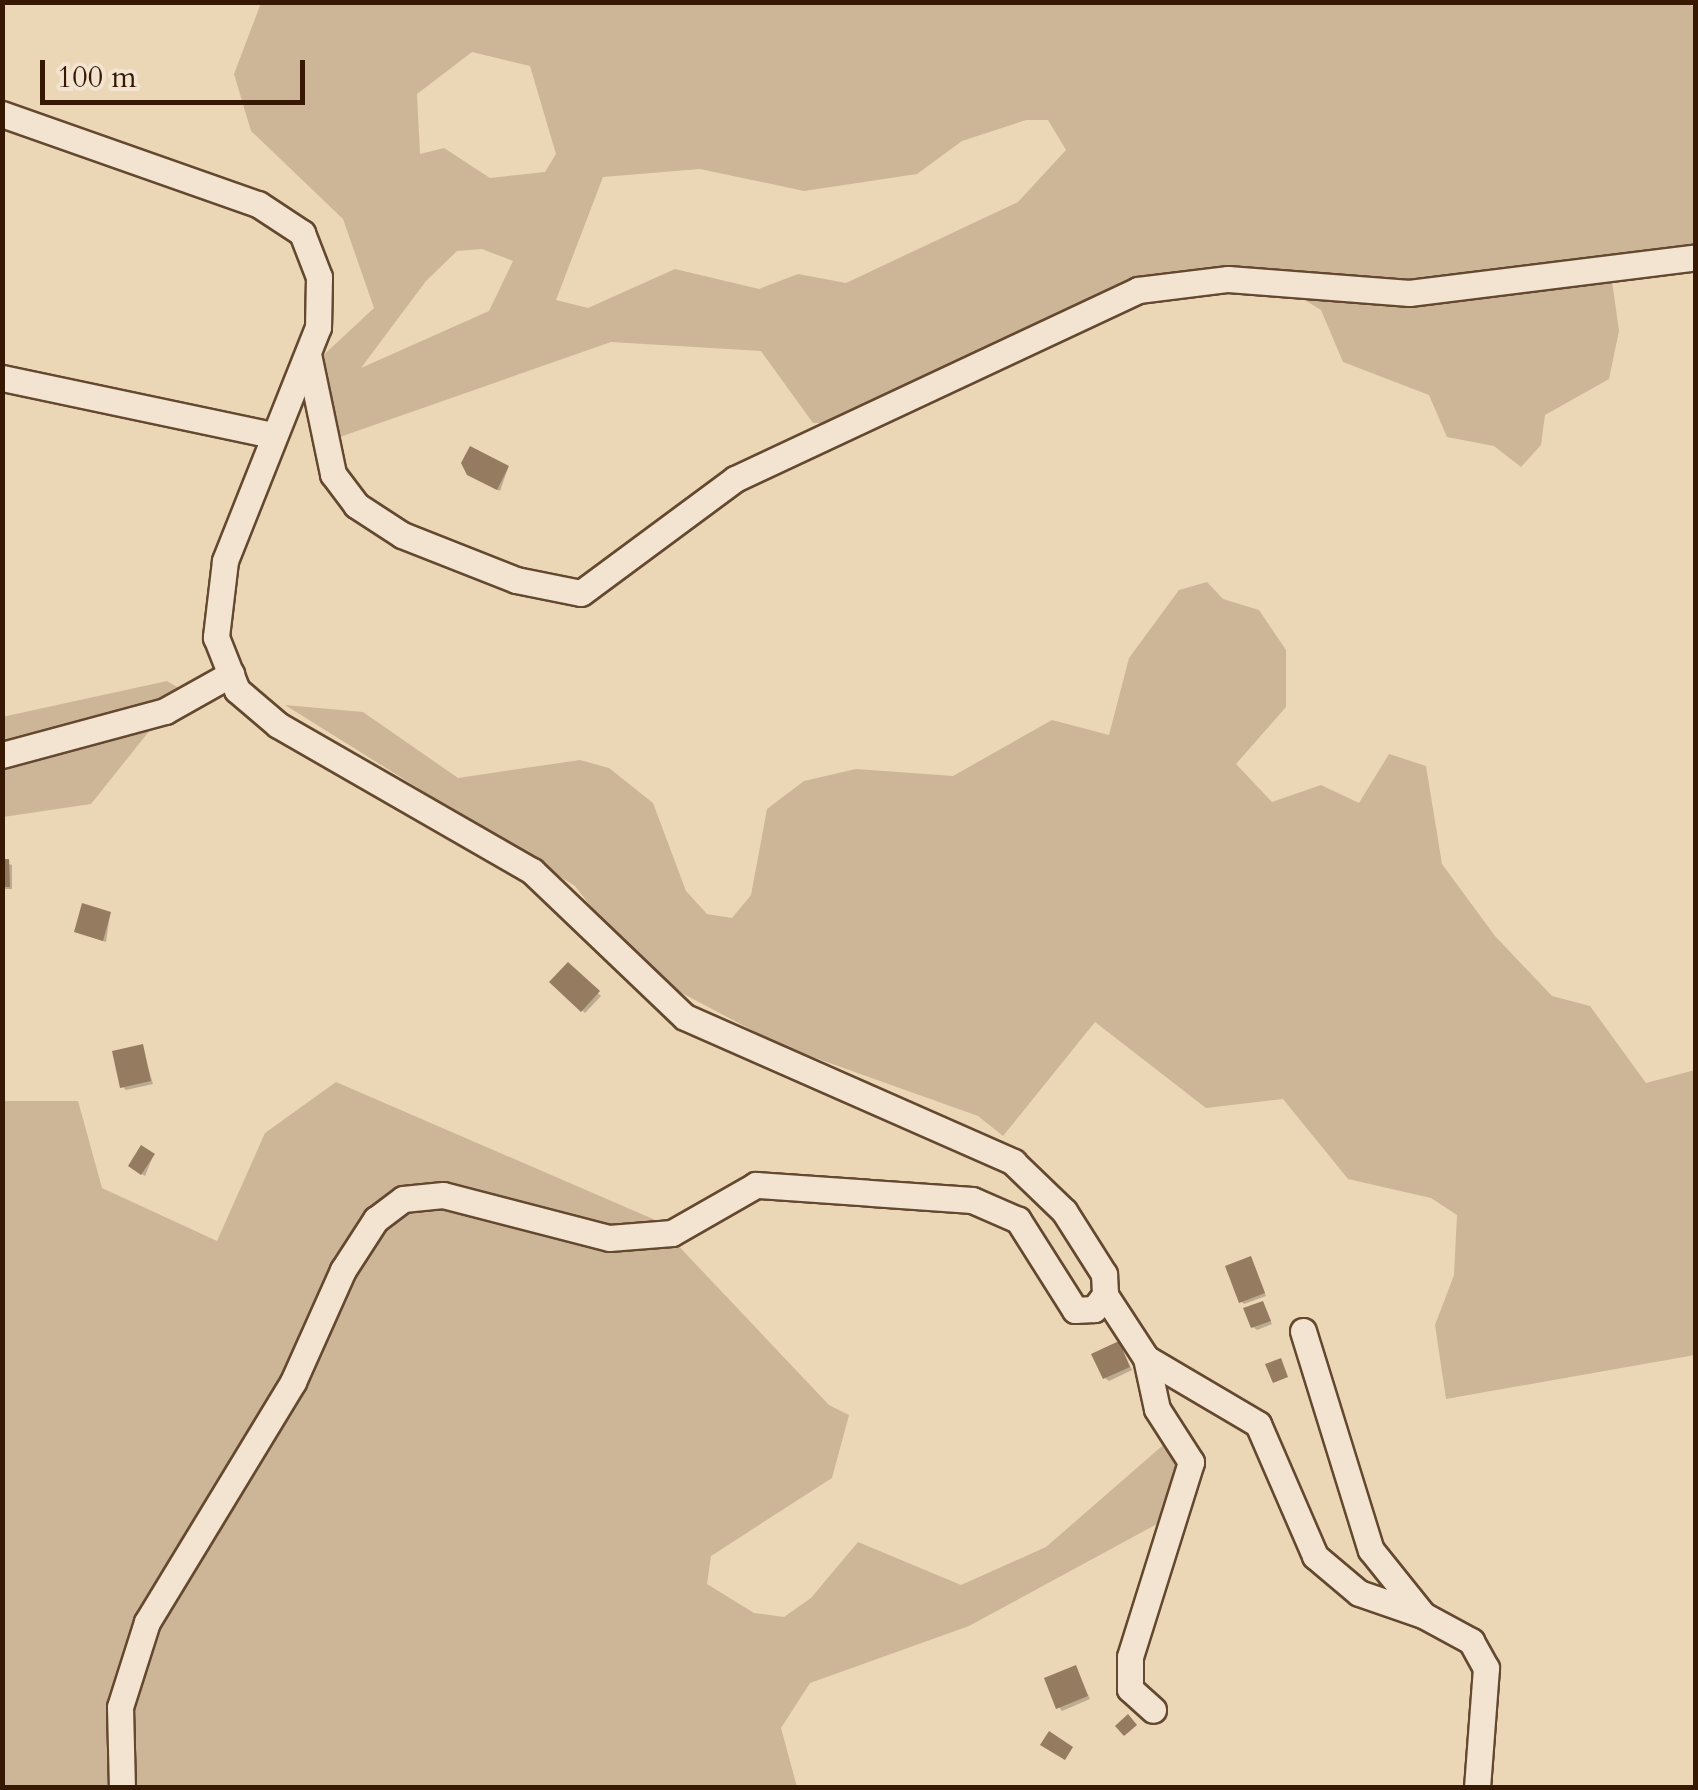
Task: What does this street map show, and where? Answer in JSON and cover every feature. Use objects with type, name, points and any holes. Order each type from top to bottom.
[{"type":"street","points":[[2,114],[258,204],[302,233],[320,277],[308,354],[226,562],[216,637],[231,674],[278,726],[532,871],[685,1017],[1012,1162],[1064,1210],[1104,1274],[1105,1296],[1146,1358],[1156,1409],[1191,1462],[1130,1657],[1130,1689],[1153,1710]]},
{"type":"street","points":[[308,354],[333,474],[356,504],[402,535],[516,580],[581,593],[735,479],[1138,290],[1228,279],[1410,293],[1696,257]]},
{"type":"street","points":[[2,378],[273,435]]},
{"type":"street","points":[[2,755],[165,711],[231,674]]},
{"type":"street","points":[[122,1788],[120,1707],[147,1622],[293,1382],[343,1270],[376,1219],[403,1198],[443,1196],[609,1238],[672,1233],[756,1185],[972,1200],[1018,1220],[1075,1310],[1094,1309],[1105,1296]]},
{"type":"street","points":[[1303,1332],[1371,1550],[1423,1615]]},
{"type":"street","points":[[1146,1358],[1258,1424],[1315,1556],[1359,1592],[1423,1615],[1471,1641],[1486,1668],[1477,1788]]},
{"type":"shaded area","points":[[261,3],[1685,3],[1696,7],[1695,260],[1638,252],[1611,274],[1619,331],[1609,379],[1545,415],[1541,445],[1521,467],[1494,446],[1447,437],[1429,395],[1343,362],[1321,310],[1271,279],[1199,271],[843,423],[813,423],[761,351],[611,342],[337,438],[315,363],[374,308],[343,219],[251,131],[234,74]],"holes":[[[472,52],[530,66],[556,154],[545,172],[490,178],[444,148],[420,154],[417,94]],[[1026,120],[1048,120],[1066,150],[1018,202],[846,283],[798,274],[759,289],[675,269],[588,308],[556,300],[603,177],[700,169],[804,191],[917,174],[962,141]],[[482,249],[513,261],[489,311],[361,368],[426,281],[457,251]]]},
{"type":"shaded area","points":[[1207,582],[1223,599],[1259,610],[1286,650],[1286,707],[1236,764],[1272,802],[1321,785],[1359,803],[1389,754],[1426,766],[1442,864],[1495,936],[1552,996],[1590,1006],[1646,1083],[1695,1070],[1695,1355],[1446,1399],[1435,1325],[1454,1275],[1457,1215],[1431,1198],[1348,1179],[1283,1099],[1206,1108],[1095,1022],[1003,1136],[978,1116],[782,1046],[642,972],[575,886],[285,705],[363,712],[458,778],[580,760],[609,768],[653,803],[686,891],[707,914],[732,918],[751,895],[767,809],[804,781],[856,769],[953,776],[1052,720],[1109,735],[1129,658],[1179,590]]},
{"type":"shaded area","points":[[167,681],[182,690],[91,804],[3,817],[2,717]]},
{"type":"shaded area","points":[[336,1082],[653,1219],[829,1405],[849,1415],[832,1478],[711,1556],[707,1584],[754,1613],[784,1617],[811,1598],[858,1542],[961,1585],[1046,1547],[1169,1440],[1183,1478],[1168,1518],[969,1626],[810,1683],[781,1728],[797,1787],[3,1788],[3,1101],[78,1101],[102,1188],[217,1241],[265,1133]]},
{"type":"building","points":[[470,446],[509,466],[497,490],[467,475],[461,463]]},
{"type":"building","points":[[2,859],[9,859],[10,887],[2,887]]},
{"type":"building","points":[[82,903],[111,912],[103,941],[74,932]]},
{"type":"building","points":[[568,962],[600,991],[581,1012],[549,982]]},
{"type":"building","points":[[143,1044],[151,1081],[120,1088],[112,1051]]},
{"type":"building","points":[[141,1145],[155,1154],[141,1175],[128,1166]]},
{"type":"building","points":[[1251,1256],[1265,1293],[1239,1303],[1225,1266]]},
{"type":"building","points":[[1263,1301],[1271,1321],[1251,1328],[1243,1308]]},
{"type":"building","points":[[1119,1341],[1130,1367],[1103,1379],[1091,1354]]},
{"type":"building","points":[[1281,1358],[1288,1377],[1273,1383],[1265,1364]]},
{"type":"building","points":[[1076,1665],[1088,1696],[1056,1709],[1044,1678]]},
{"type":"building","points":[[1128,1714],[1137,1725],[1124,1736],[1115,1726]]},
{"type":"building","points":[[1049,1731],[1073,1747],[1065,1760],[1040,1745]]}]
